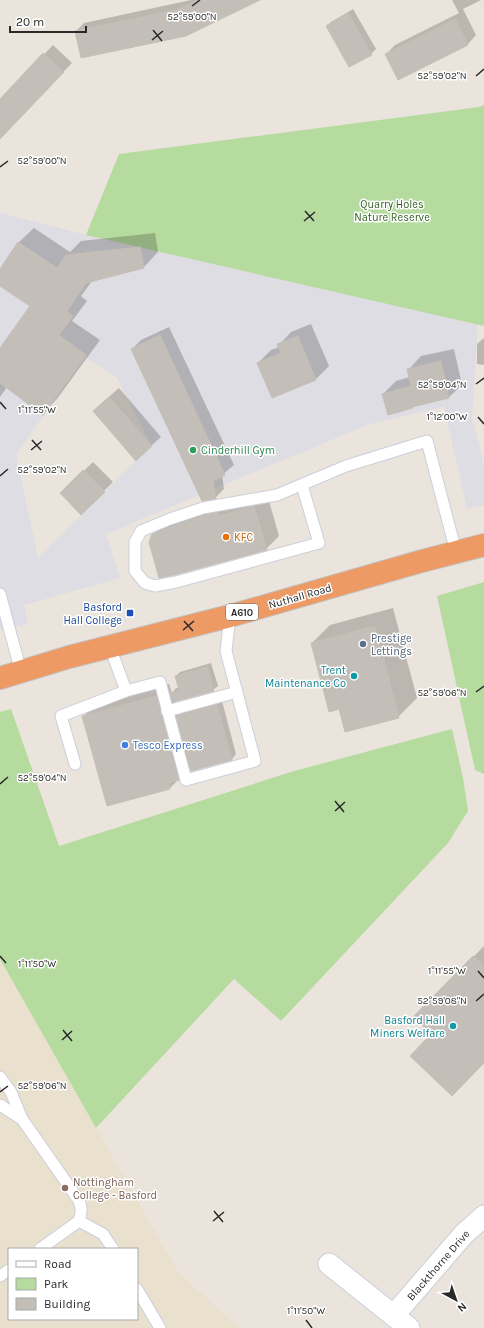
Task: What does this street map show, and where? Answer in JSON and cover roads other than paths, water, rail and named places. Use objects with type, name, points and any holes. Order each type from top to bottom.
[{"type":"highway","name":"Nuthall Road","points":[[0,678],[69,657],[230,616],[484,545]]},
{"type":"street","name":"Blackthorne Drive","points":[[329,1264],[401,1322],[464,1234],[484,1216]]},
{"type":"lane","points":[[302,486],[319,543],[176,582],[155,586],[145,584],[135,571],[135,542],[141,531],[170,518],[203,508],[277,495],[302,486],[346,466],[427,441],[456,552]]},
{"type":"lane","points":[[0,594],[21,672]]},
{"type":"lane","points":[[75,764],[61,716],[126,691],[160,682],[186,780],[255,761],[226,651],[230,616]]},
{"type":"lane","points":[[110,647],[126,691]]},
{"type":"lane","points":[[167,711],[237,692]]},
{"type":"lane","points":[[0,1077],[10,1092],[22,1119],[82,1206],[79,1221],[41,1248]]},
{"type":"lane","points":[[0,1105],[22,1119]]},
{"type":"lane","points":[[79,1221],[103,1234],[112,1248]]},
{"type":"lane","points":[[138,1291],[160,1328]]},
{"type":"place","name":"Cinderhill Gym","points":[[193,450]]},
{"type":"place","name":"KFC","points":[[226,537]]},
{"type":"place","name":"Basford Hall College","points":[[130,613]]},
{"type":"place","name":"Prestige Lettings","points":[[363,644]]},
{"type":"place","name":"Trent Maintenance Co","points":[[354,676]]},
{"type":"place","name":"Tesco Express","points":[[125,745]]},
{"type":"place","name":"Basford Hall Miners Welfare","points":[[453,1026]]},
{"type":"place","name":"Nottingham College - Basford","points":[[65,1188]]},
{"type":"park label","name":"Quarry Holes Nature Reserve","points":[[392,210]]}]
